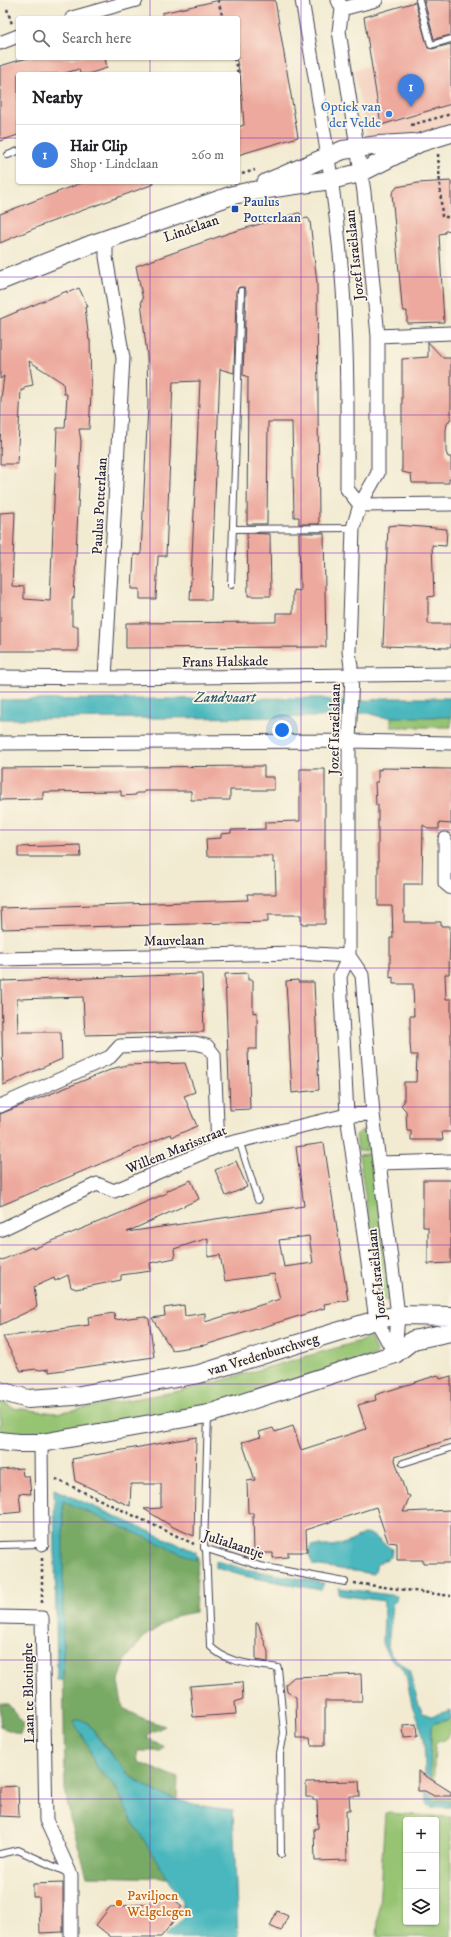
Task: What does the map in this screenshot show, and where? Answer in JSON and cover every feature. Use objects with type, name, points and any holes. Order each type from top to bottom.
[{"type":"street","points":[[79,16],[136,0]]},
{"type":"street","name":"Jozef Israëlslaan","points":[[302,0],[328,155],[346,326],[347,489],[360,505]]},
{"type":"street","points":[[340,5],[376,0]]},
{"type":"street","name":"Jozef Israëlslaan","points":[[340,5],[339,31],[357,147],[378,336],[378,473],[360,505],[353,528],[349,651],[351,679],[349,741],[349,956],[340,976],[347,1115],[376,1320],[395,1354]]},
{"type":"street","points":[[0,43],[16,37]]},
{"type":"street","name":"Lindelaan","points":[[247,192],[331,180],[360,173],[419,143],[451,133]]},
{"type":"street","name":"Lindelaan","points":[[0,281],[106,249],[247,192],[328,155],[357,147],[419,143]]},
{"type":"street","name":"Paulus Potterlaan","points":[[105,678],[123,358],[106,249]]},
{"type":"street","points":[[378,336],[451,334]]},
{"type":"street","points":[[360,505],[451,504]]},
{"type":"street","name":"Frans Halskade","points":[[0,677],[351,679],[451,674]]},
{"type":"street","points":[[0,743],[349,741],[451,743]]},
{"type":"street","points":[[445,839],[445,883],[451,888]]},
{"type":"street","name":"Mauvelaan","points":[[0,959],[297,953],[349,956]]},
{"type":"street","name":"Jozef Israëlslaan","points":[[349,956],[362,975],[373,1114],[398,1315],[395,1354]]},
{"type":"street","points":[[0,1106],[110,1057],[120,1046],[195,1043],[207,1046],[214,1055],[218,1146]]},
{"type":"street","name":"Willem Marisstraat","points":[[0,1230],[97,1184],[114,1191],[218,1146],[347,1115],[373,1114]]},
{"type":"street","points":[[379,1163],[451,1161]]},
{"type":"street","name":"van Vredenburchweg","points":[[0,1391],[28,1399],[74,1396],[199,1374],[376,1320],[398,1315],[451,1316]]},
{"type":"street","points":[[0,1441],[18,1444],[41,1443],[208,1414],[395,1354],[413,1340],[451,1332]]},
{"type":"street","points":[[41,1443],[42,1544]]},
{"type":"street","points":[[0,1617],[42,1618]]},
{"type":"street","name":"Laan te Blotinghe","points":[[42,1618],[46,1820],[71,1875],[71,1937]]},
{"type":"lane","points":[[419,0],[431,45],[451,39]]},
{"type":"lane","points":[[8,154],[16,152]]},
{"type":"lane","points":[[231,584],[241,291]]},
{"type":"lane","points":[[233,529],[353,528]]},
{"type":"lane","points":[[239,1140],[258,1200]]},
{"type":"lane","points":[[208,1414],[205,1549],[210,1646],[218,1654],[229,1660],[278,1668],[284,1733],[280,1754],[281,1854]]},
{"type":"lane","points":[[403,1463],[451,1448]]},
{"type":"lane","points":[[0,1545],[42,1544]]},
{"type":"lane","name":"Julialaantje","points":[[205,1549],[260,1566],[345,1582]]},
{"type":"lane","points":[[0,1854],[18,1850],[71,1875]]},
{"type":"path","points":[[218,0],[222,16]]},
{"type":"path","points":[[235,60],[238,72]]},
{"type":"path","points":[[431,156],[444,152]]},
{"type":"path","points":[[438,154],[442,217],[451,217]]},
{"type":"path","name":"Julialaantje","points":[[41,1473],[205,1549]]},
{"type":"path","points":[[42,1544],[42,1618]]},
{"type":"path","points":[[345,1582],[451,1596]]},
{"type":"shaded area","points":[[451,43],[451,126],[370,151],[354,70]]},
{"type":"green space","points":[[391,716],[451,716],[451,727],[391,727]]},
{"type":"green space","points":[[362,1130],[367,1131],[369,1134],[371,1150],[358,1151],[356,1135]]},
{"type":"green space","points":[[371,1153],[392,1295],[390,1299],[385,1301],[380,1296],[359,1155]]},
{"type":"green space","points":[[371,1338],[377,1355],[224,1403],[36,1436],[0,1433],[0,1401],[13,1408],[56,1413],[195,1388]]},
{"type":"green space","points":[[63,1493],[198,1557],[195,1612],[176,1616],[145,1636],[126,1659],[118,1683],[123,1708],[142,1718],[165,1726],[148,1734],[147,1738],[164,1746],[160,1751],[137,1751],[138,1762],[178,1778],[177,1801],[144,1786],[119,1765],[87,1722],[73,1722],[88,1745],[95,1765],[115,1786],[133,1823],[169,1878],[87,1876],[70,1818],[65,1789],[62,1593]]},
{"type":"green space","points":[[0,1704],[8,1704],[24,1724],[20,1734],[0,1727]]},
{"type":"green space","points":[[451,1719],[448,1736],[435,1745],[433,1794],[439,1798],[451,1798],[451,1801],[434,1802],[431,1800],[430,1790],[431,1727],[435,1723]]},
{"type":"green space","points":[[385,1813],[451,1817],[451,1937],[377,1937]]},
{"type":"water","points":[[321,698],[334,701],[369,701],[381,698],[451,698],[451,717],[381,717],[369,713],[333,714],[320,717],[0,719],[0,700]]},
{"type":"water","points":[[54,1489],[196,1552],[196,1560],[63,1501],[63,1680],[57,1680]]},
{"type":"water","points":[[363,1534],[370,1534],[392,1549],[391,1557],[377,1564],[374,1574],[313,1565],[308,1553],[311,1546],[344,1544]]},
{"type":"water","points":[[216,1561],[245,1569],[324,1583],[321,1590],[244,1576],[216,1568]]},
{"type":"water","points":[[339,1588],[397,1596],[396,1601],[392,1605],[388,1647],[390,1654],[409,1670],[419,1705],[423,1713],[431,1716],[451,1710],[451,1719],[435,1723],[431,1727],[430,1790],[433,1801],[451,1801],[451,1807],[431,1807],[426,1803],[424,1737],[412,1705],[406,1675],[401,1667],[389,1657],[383,1646],[384,1601],[339,1595]]},
{"type":"water","points":[[79,1719],[87,1722],[106,1749],[119,1764],[143,1785],[171,1798],[233,1810],[238,1937],[165,1937],[185,1915],[181,1899],[133,1823],[115,1786],[95,1765],[88,1745],[73,1722]]},
{"type":"building","points":[[220,0],[275,0],[298,137],[240,154],[240,126],[244,125],[240,72],[236,60],[240,60],[240,16],[163,16],[162,13]]},
{"type":"building","points":[[424,0],[451,0],[451,35],[434,39]]},
{"type":"building","points":[[415,2],[428,48],[432,49],[451,44],[451,104],[381,125],[364,17]]},
{"type":"building","points":[[20,60],[105,60],[107,68],[94,72],[80,72],[79,69],[69,72],[16,72],[16,136],[0,141],[0,66]]},
{"type":"building","points":[[451,181],[451,230],[439,234],[444,322],[407,323],[407,311],[404,311],[402,306],[392,193],[397,187],[418,183]]},
{"type":"building","points":[[79,184],[154,184],[40,226],[0,243],[0,214]]},
{"type":"building","points":[[300,213],[302,219],[308,218],[310,221],[317,283],[319,524],[299,524],[299,517],[294,517],[292,422],[268,422],[267,524],[247,524],[248,377],[243,375],[246,291],[244,287],[239,287],[236,291],[234,373],[220,369],[211,600],[190,600],[200,381],[173,382],[166,556],[158,556],[156,599],[140,599],[140,589],[132,589],[134,554],[141,555],[148,405],[147,356],[141,300],[143,300],[136,266],[229,233]]},
{"type":"building","points":[[79,288],[88,307],[85,307],[90,340],[91,394],[89,429],[79,429],[81,441],[74,598],[72,598],[72,626],[78,626],[78,651],[0,651],[0,513],[15,512],[12,586],[24,587],[24,599],[50,601],[57,428],[65,428],[67,394],[64,394],[63,383],[29,361],[33,385],[24,387],[24,390],[21,390],[17,464],[0,464],[1,399],[4,376],[0,379],[0,319],[67,291],[67,293]]},
{"type":"building","points":[[428,342],[443,358],[451,358],[451,418],[447,424],[446,430],[446,452],[448,457],[451,457],[451,479],[449,479],[449,483],[412,483],[411,474],[402,472],[402,359],[428,357]]},
{"type":"building","points":[[397,525],[447,529],[446,546],[432,545],[434,596],[428,597],[428,624],[451,624],[451,647],[449,648],[383,646],[388,526]]},
{"type":"building","points":[[247,533],[270,534],[271,596],[248,596]]},
{"type":"building","points":[[299,533],[324,533],[326,647],[126,648],[126,623],[276,622],[276,613],[293,613],[293,590],[300,591]]},
{"type":"building","points":[[264,766],[264,777],[274,777],[274,790],[230,790],[230,800],[191,800],[191,791],[144,791],[144,793],[136,793],[136,795],[121,796],[121,791],[43,792],[43,799],[0,800],[0,768]]},
{"type":"building","points":[[381,768],[451,769],[451,824],[439,823],[439,829],[429,829],[423,825],[422,884],[404,884],[404,922],[441,922],[441,926],[450,926],[449,974],[445,974],[446,999],[451,999],[451,1132],[442,1132],[443,1140],[411,1140],[411,1131],[407,1131],[406,1111],[401,1105],[404,1102],[404,1082],[416,1082],[417,1055],[411,1055],[410,1043],[410,1016],[414,1016],[413,984],[393,984],[393,977],[390,978],[390,938],[393,938],[392,906],[378,906],[378,805],[376,805],[375,782],[378,782],[378,769],[381,770]]},
{"type":"building","points":[[300,769],[325,769],[325,924],[301,924],[301,915],[268,915],[268,922],[2,929],[1,908],[248,900],[247,894],[276,894],[275,863],[273,863],[273,856],[207,856],[206,839],[221,838],[221,834],[231,833],[231,830],[265,829],[265,822],[300,821]]},
{"type":"building","points":[[80,845],[81,857],[18,857],[18,847]]},
{"type":"building","points":[[248,973],[248,980],[253,980],[253,1013],[257,1012],[257,1049],[248,1049],[250,1109],[230,1110],[225,974]]},
{"type":"building","points":[[202,974],[204,1032],[85,1035],[83,997],[17,999],[18,1032],[61,1032],[62,1059],[3,1085],[1,981]]},
{"type":"building","points":[[298,980],[298,982],[314,982],[319,1090],[292,1093],[286,981]]},
{"type":"building","points":[[185,1063],[195,1092],[184,1096],[197,1126],[172,1137],[171,1134],[0,1206],[0,1114],[115,1068],[127,1065]]},
{"type":"building","points":[[324,1143],[348,1300],[324,1304],[325,1308],[205,1345],[172,1350],[152,1318],[165,1316],[164,1308],[184,1305],[185,1316],[205,1313],[205,1322],[280,1299],[274,1274],[225,1281],[220,1255],[208,1257],[208,1238],[174,1249],[175,1258],[150,1263],[151,1271],[121,1275],[121,1280],[76,1289],[71,1287],[68,1275],[55,1281],[54,1278],[34,1287],[37,1307],[0,1325],[0,1261],[118,1214],[167,1193],[166,1191],[191,1180],[199,1199],[127,1232],[304,1206],[296,1147]],"holes":[[[309,1236],[313,1263],[284,1267],[279,1240]]]},
{"type":"building","points":[[236,1161],[247,1187],[226,1196],[215,1170]]},
{"type":"building","points":[[423,1180],[451,1180],[451,1263],[428,1264],[428,1227],[423,1227]]},
{"type":"building","points":[[114,1313],[115,1320],[144,1316],[149,1319],[154,1357],[49,1372],[49,1369],[21,1371],[3,1337],[89,1325],[88,1317]]},
{"type":"building","points":[[438,1375],[440,1379],[451,1376],[451,1439],[394,1457],[406,1494],[410,1496],[403,1512],[451,1510],[451,1563],[423,1563],[423,1560],[397,1560],[397,1543],[388,1542],[376,1507],[306,1530],[307,1552],[288,1552],[288,1557],[273,1558],[273,1553],[254,1553],[253,1513],[248,1513],[247,1481],[255,1480],[242,1442],[261,1437],[259,1432],[273,1428],[275,1432],[293,1426],[301,1450],[366,1429],[358,1405],[376,1400],[375,1395]]},
{"type":"building","points":[[196,1437],[194,1536],[173,1527],[144,1509],[161,1508],[161,1484],[131,1484],[130,1506],[75,1481],[72,1459]]},
{"type":"building","points":[[22,1468],[23,1476],[29,1476],[31,1494],[19,1493],[21,1512],[0,1514],[0,1470]]},
{"type":"building","points":[[256,1623],[258,1623],[268,1652],[268,1662],[256,1660]]},
{"type":"building","points":[[361,1674],[362,1701],[325,1701],[325,1745],[311,1745],[310,1738],[297,1738],[296,1697],[287,1692],[286,1684],[294,1677]]},
{"type":"building","points":[[242,1682],[243,1699],[235,1702],[236,1714],[193,1717],[190,1686]]},
{"type":"building","points":[[416,1724],[417,1737],[404,1738],[403,1725]]},
{"type":"building","points":[[418,1771],[451,1792],[451,1796],[434,1796],[425,1791],[418,1791]]},
{"type":"building","points":[[359,1781],[360,1796],[349,1796],[350,1810],[346,1810],[347,1860],[315,1861],[314,1829],[318,1828],[317,1800],[313,1800],[313,1797],[306,1797],[306,1782]]},
{"type":"building","points":[[18,1786],[19,1817],[0,1816],[0,1787]]},
{"type":"building","points":[[63,1883],[63,1932],[40,1933],[39,1897],[33,1897],[33,1884]]},
{"type":"building","points":[[166,1893],[182,1906],[176,1914],[178,1915],[161,1937],[111,1937],[96,1925],[110,1907],[159,1903]]},
{"type":"building","points":[[277,1911],[288,1916],[281,1931],[270,1926]]},
{"type":"place","name":"Hair Clip","points":[[411,107]]},
{"type":"place","name":"Optiek van der Velde","points":[[389,114]]},
{"type":"place","name":"Paulus Potterlaan","points":[[235,209]]},
{"type":"place","name":"Paviljoen Welgelegen","points":[[119,1903]]},
{"type":"water label","name":"Zandvaart","points":[[225,697]]}]
